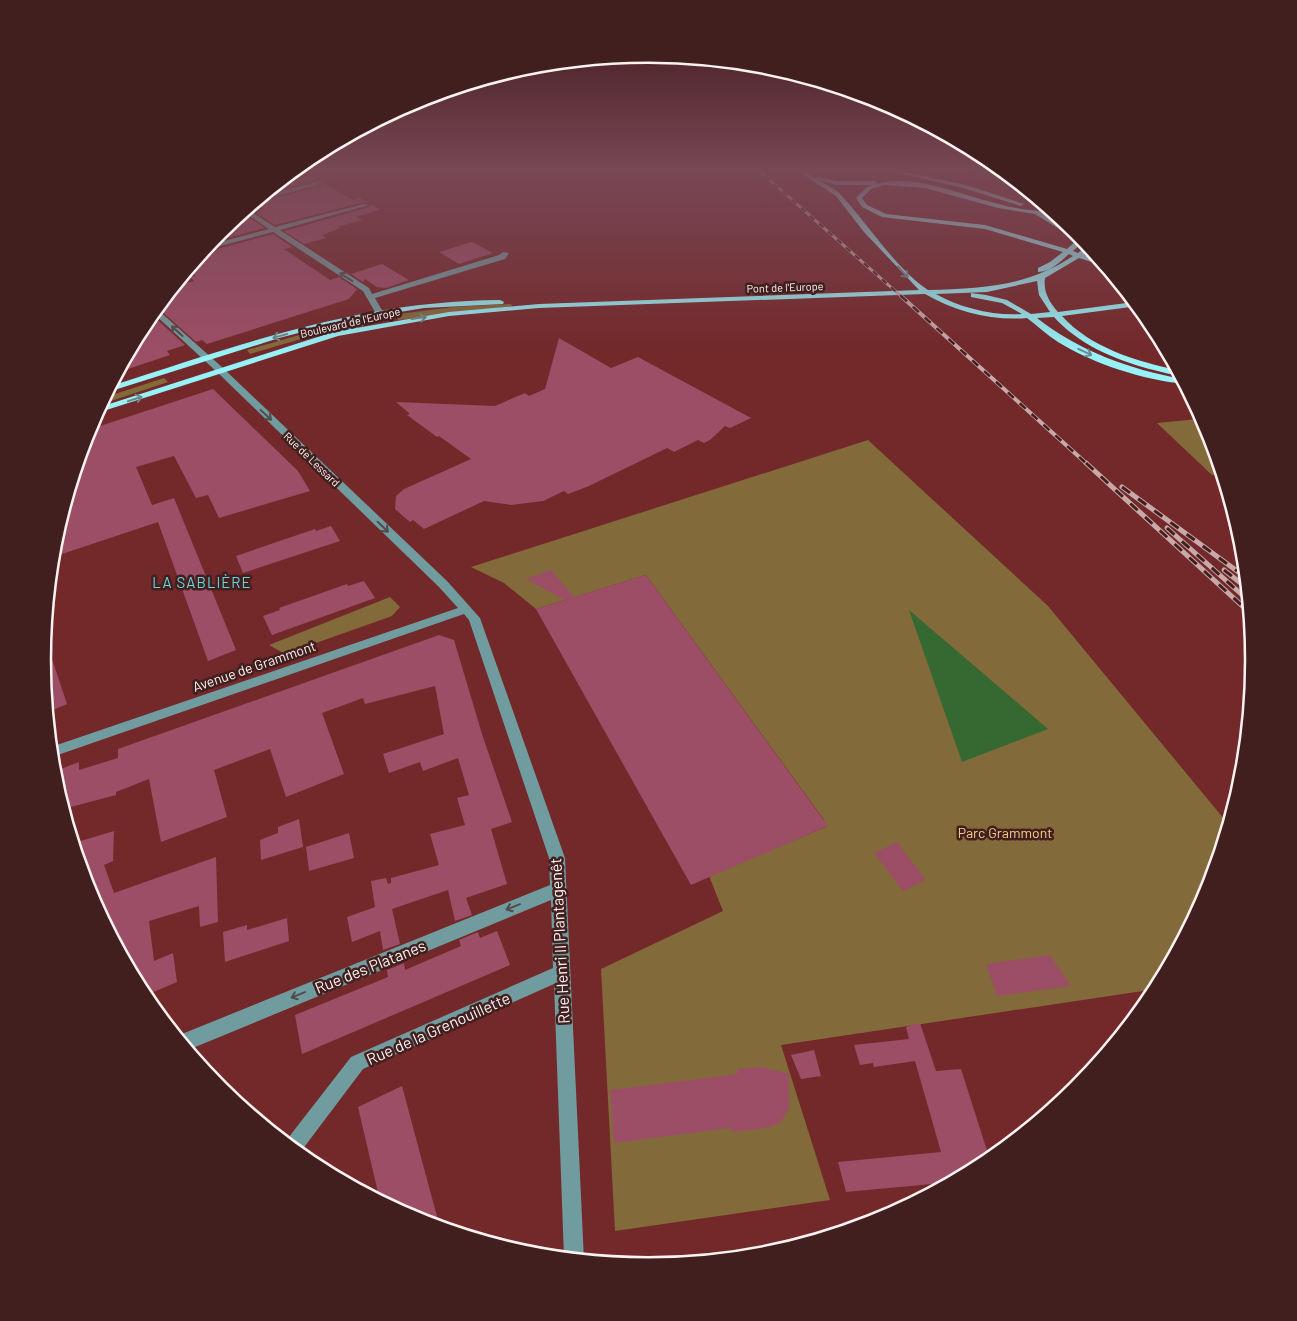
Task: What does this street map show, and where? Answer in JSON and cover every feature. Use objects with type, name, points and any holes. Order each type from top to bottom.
[{"type":"main road","points":[[865,230],[911,280],[923,290],[946,303],[977,312],[1015,317],[1071,313],[1128,305]]},
{"type":"main road","points":[[996,230],[1092,260]]},
{"type":"main road","points":[[944,290],[1007,280],[1041,270],[1056,262],[1065,253],[1078,245]]},
{"type":"main road","points":[[958,293],[1013,286],[1040,278],[1066,265],[1084,252]]},
{"type":"main road","points":[[1040,278],[1039,287],[1049,306],[1065,325],[1105,350],[1171,371]]},
{"type":"main road","points":[[944,290],[991,298],[1021,309],[1066,343],[1115,365],[1176,380]]},
{"type":"main road","name":"Pont de l'Europe","points":[[608,299],[944,290]]},
{"type":"main road","name":"Pont de l'Europe","points":[[616,304],[944,290]]},
{"type":"main road","name":"Boulevard de l'Europe","points":[[118,387],[281,336],[379,312],[441,304],[608,299]]},
{"type":"main road","name":"Boulevard de l'Europe","points":[[108,408],[336,334],[449,314],[540,306],[616,304]]},
{"type":"street","points":[[220,245],[274,230],[366,290],[379,312],[378,317],[373,321],[336,334]]},
{"type":"street","points":[[370,297],[481,264],[502,257],[505,253]]},
{"type":"street","name":"Rue de Lessard","points":[[161,316],[220,370],[427,569],[466,609]]},
{"type":"street","name":"Avenue de Grammont","points":[[58,750],[466,609]]},
{"type":"street","name":"Rue Henri II Plantagenêt","points":[[466,609],[474,618],[557,858],[574,1253]]},
{"type":"street","name":"Rue des Platanes","points":[[188,1040],[559,889]]},
{"type":"street","name":"Rue de la Grenouillette","points":[[296,1142],[357,1063],[561,973]]},
{"type":"green space","points":[[511,304],[512,306],[398,320],[397,317],[392,315],[453,307]]},
{"type":"green space","points":[[362,321],[250,354],[247,350],[296,336]]},
{"type":"green space","points":[[164,378],[168,382],[111,401],[114,394]]},
{"type":"green space","points":[[1194,419],[1216,475],[1212,475],[1157,423]]},
{"type":"green space","name":"Parc Grammont","points":[[868,440],[1048,606],[1224,819],[1200,889],[1166,959],[1146,991],[781,1045],[830,1200],[615,1231],[601,969],[723,911],[709,876],[826,827],[824,820],[646,575],[536,609],[504,583],[471,567]]},
{"type":"green space","points":[[390,597],[400,607],[392,616],[285,654],[269,645]]},
{"type":"shaded area","points":[[909,610],[1048,729],[962,762]]},
{"type":"building","points":[[235,230],[259,230],[226,238]]},
{"type":"building","points":[[336,230],[322,235],[326,238],[304,244],[284,231]]},
{"type":"building","points":[[273,234],[292,247],[284,249],[330,280],[339,277],[357,289],[349,299],[207,344],[202,340],[196,342],[164,313],[186,283],[194,281],[191,278],[196,276],[194,274],[215,250]]},
{"type":"building","points":[[472,242],[493,253],[459,264],[439,252]]},
{"type":"building","points":[[382,264],[409,280],[386,288],[377,287],[365,279],[363,282],[351,274]]},
{"type":"building","points":[[158,321],[185,345],[167,351],[170,355],[127,369]]},
{"type":"building","points":[[559,338],[611,368],[638,357],[751,418],[730,428],[725,426],[704,443],[698,440],[674,452],[667,448],[589,486],[568,494],[564,491],[543,501],[511,505],[484,501],[424,529],[413,520],[410,522],[395,509],[396,496],[404,489],[471,459],[407,415],[410,414],[396,402],[495,406],[525,393],[529,396],[545,389]]},
{"type":"building","points":[[213,389],[298,471],[310,491],[219,518],[208,495],[196,498],[174,456],[136,467],[152,505],[174,498],[236,650],[208,661],[158,522],[61,554],[83,469],[100,426]]},
{"type":"building","points":[[331,526],[340,541],[243,573],[236,556],[315,529],[316,531]]},
{"type":"building","points":[[551,570],[574,597],[646,575],[828,826],[691,885],[536,609],[565,600],[526,579]]},
{"type":"building","points":[[364,581],[375,598],[272,635],[263,616],[280,610],[279,608],[347,584],[348,586]]},
{"type":"building","points":[[439,635],[454,640],[482,734],[512,822],[491,829],[507,884],[466,898],[472,915],[455,921],[448,890],[392,909],[400,944],[383,950],[380,931],[352,942],[347,917],[375,907],[371,881],[386,878],[388,884],[391,883],[391,878],[439,865],[430,834],[465,825],[457,798],[469,795],[458,758],[423,771],[420,762],[389,773],[383,754],[444,734],[435,686],[365,704],[363,698],[322,713],[344,774],[286,797],[270,749],[214,770],[227,817],[161,842],[149,779],[116,792],[116,795],[70,807],[62,769],[79,762],[79,770],[118,758],[118,749]]},
{"type":"building","points":[[51,657],[67,704],[54,710]]},
{"type":"building","points":[[299,819],[303,847],[261,860],[260,840],[278,833],[278,827]]},
{"type":"building","points":[[114,831],[113,861],[104,865],[114,893],[216,857],[218,922],[200,927],[199,906],[149,921],[154,961],[173,953],[177,982],[152,992],[131,959],[113,925],[97,889],[80,841]]},
{"type":"building","points":[[349,833],[354,858],[309,871],[306,847]]},
{"type":"building","points":[[897,842],[926,880],[903,891],[874,853]]},
{"type":"building","points":[[287,918],[289,941],[225,962],[223,932],[247,925],[247,930]]},
{"type":"building","points":[[497,931],[510,965],[302,1054],[295,1015],[388,977],[387,970],[404,963],[405,970],[461,946],[459,940],[478,932],[480,938]]},
{"type":"building","points":[[1050,955],[1071,986],[997,996],[986,964]]},
{"type":"building","points":[[920,1023],[936,1071],[961,1069],[987,1152],[937,1184],[846,1192],[838,1162],[941,1152],[915,1061],[874,1067],[873,1063],[860,1065],[854,1045],[909,1039],[906,1027]]},
{"type":"building","points":[[814,1050],[821,1076],[801,1079],[791,1055]]},
{"type":"building","points":[[762,1067],[789,1074],[789,1109],[780,1123],[767,1128],[732,1132],[731,1128],[614,1143],[610,1090],[738,1074],[737,1069]]},
{"type":"building","points":[[402,1086],[438,1219],[378,1193],[358,1107]]},
{"type":"railway","points":[[826,230],[902,297]]},
{"type":"railway","points":[[901,296],[1087,464]]},
{"type":"railway","points":[[1086,463],[1243,606]]},
{"type":"railway","points":[[1122,487],[1237,571]]},
{"type":"railway","points":[[1167,528],[1242,595]]},
{"type":"railway","points":[[1224,570],[1241,583]]},
{"type":"district","name":"LA SABLIÈRE","points":[[202,582]]}]
